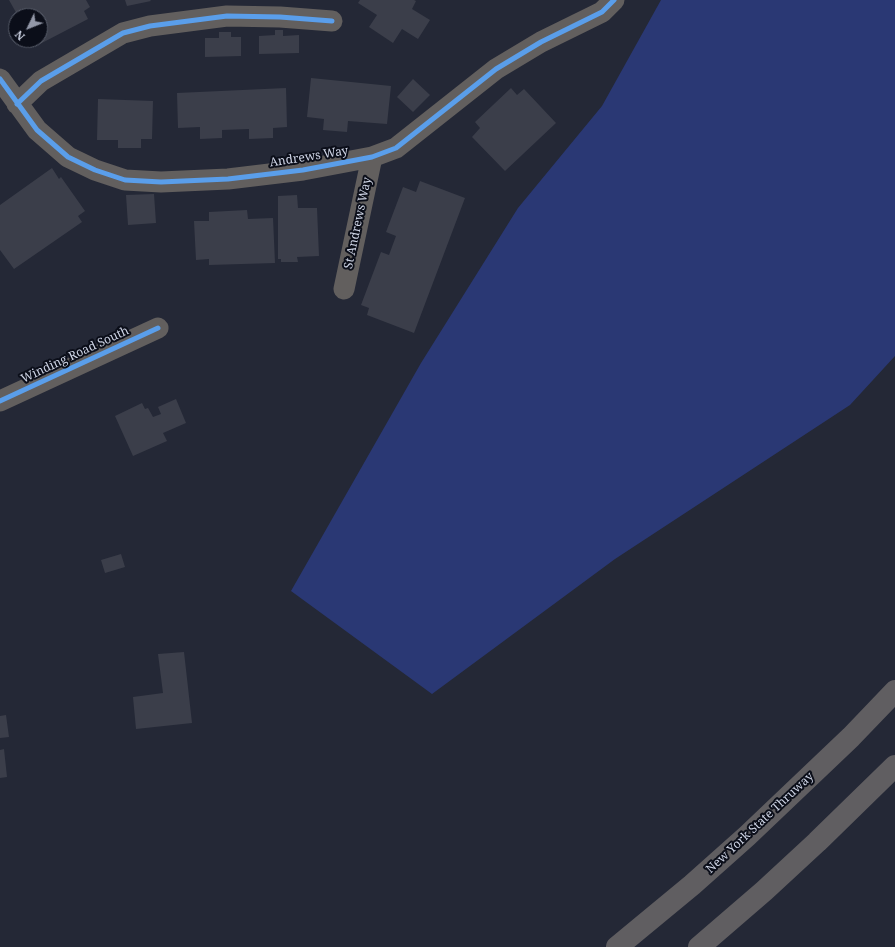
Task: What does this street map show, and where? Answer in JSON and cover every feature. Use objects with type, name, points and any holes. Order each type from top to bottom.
[{"type":"highway","name":"New York State Thruway","points":[[617,947],[692,885],[747,836],[851,737],[895,691]]},
{"type":"highway","points":[[699,947],[764,891],[895,766]]},
{"type":"street","name":"Andrews Way","points":[[0,79],[37,130],[68,157],[95,170],[125,180],[161,182],[228,179],[303,170],[372,157],[396,148],[496,69],[541,42],[602,12],[614,0]]},
{"type":"street","points":[[17,104],[41,81],[123,33],[150,26],[227,16],[280,17],[332,21]]},
{"type":"street","name":"St Andrews Way","points":[[344,289],[372,157]]},
{"type":"street","name":"Winding Road South","points":[[0,401],[158,328]]},
{"type":"shaded area","points":[[661,0],[895,0],[895,356],[850,405],[615,559],[432,694],[291,591],[421,363],[518,208],[602,106]]},
{"type":"building","points":[[9,0],[86,0],[90,7],[84,11],[88,19],[48,40],[48,8],[14,8]]},
{"type":"building","points":[[125,0],[150,0],[151,1],[127,6]]},
{"type":"building","points":[[360,0],[414,0],[416,1],[412,9],[430,20],[418,39],[402,29],[393,43],[369,27],[377,15],[358,3]]},
{"type":"building","points":[[275,30],[283,30],[283,36],[299,35],[299,53],[259,54],[259,36],[275,35]]},
{"type":"building","points":[[219,32],[231,32],[231,37],[241,37],[241,56],[205,57],[205,38],[219,38]]},
{"type":"building","points":[[311,78],[391,86],[387,124],[348,121],[347,132],[323,130],[324,119],[307,117]]},
{"type":"building","points":[[413,79],[430,95],[413,112],[397,97]]},
{"type":"building","points":[[286,88],[287,127],[273,128],[273,138],[249,139],[249,129],[222,130],[222,138],[200,139],[200,127],[178,128],[177,93]]},
{"type":"building","points":[[511,88],[517,95],[524,89],[556,123],[505,171],[472,137],[480,128],[475,122]]},
{"type":"building","points":[[98,99],[153,101],[152,139],[141,139],[141,148],[118,148],[118,140],[97,140]]},
{"type":"building","points":[[52,168],[59,179],[61,177],[85,211],[78,216],[82,222],[14,269],[0,250],[0,205]]},
{"type":"building","points":[[420,181],[465,198],[414,333],[367,315],[369,308],[361,305],[381,252],[389,255],[396,236],[386,232],[403,187],[416,192]]},
{"type":"building","points":[[154,194],[156,223],[128,225],[126,195]]},
{"type":"building","points":[[297,195],[298,208],[317,208],[319,256],[297,257],[298,262],[281,262],[281,259],[278,259],[278,196]]},
{"type":"building","points":[[247,210],[248,219],[273,218],[275,263],[209,265],[209,259],[196,260],[194,221],[209,221],[209,212]]},
{"type":"building","points":[[176,399],[186,423],[163,433],[167,441],[133,456],[115,416],[142,403],[145,409],[148,408],[153,417],[161,414],[158,407]]},
{"type":"building","points":[[121,554],[125,567],[105,573],[101,560]]},
{"type":"building","points":[[184,652],[192,723],[136,729],[133,697],[163,693],[158,654]]},
{"type":"building","points":[[6,715],[9,737],[0,738],[0,716]]},
{"type":"building","points":[[4,749],[7,777],[0,778],[0,750]]},
{"type":"cycle path","points":[[0,79],[37,130],[68,157],[95,170],[125,180],[161,182],[228,179],[303,170],[372,157],[396,148],[496,69],[541,42],[602,12],[614,0]]},
{"type":"cycle path","points":[[17,104],[41,81],[123,33],[150,26],[227,16],[280,17],[332,21]]},
{"type":"cycle path","points":[[0,401],[158,328]]}]
